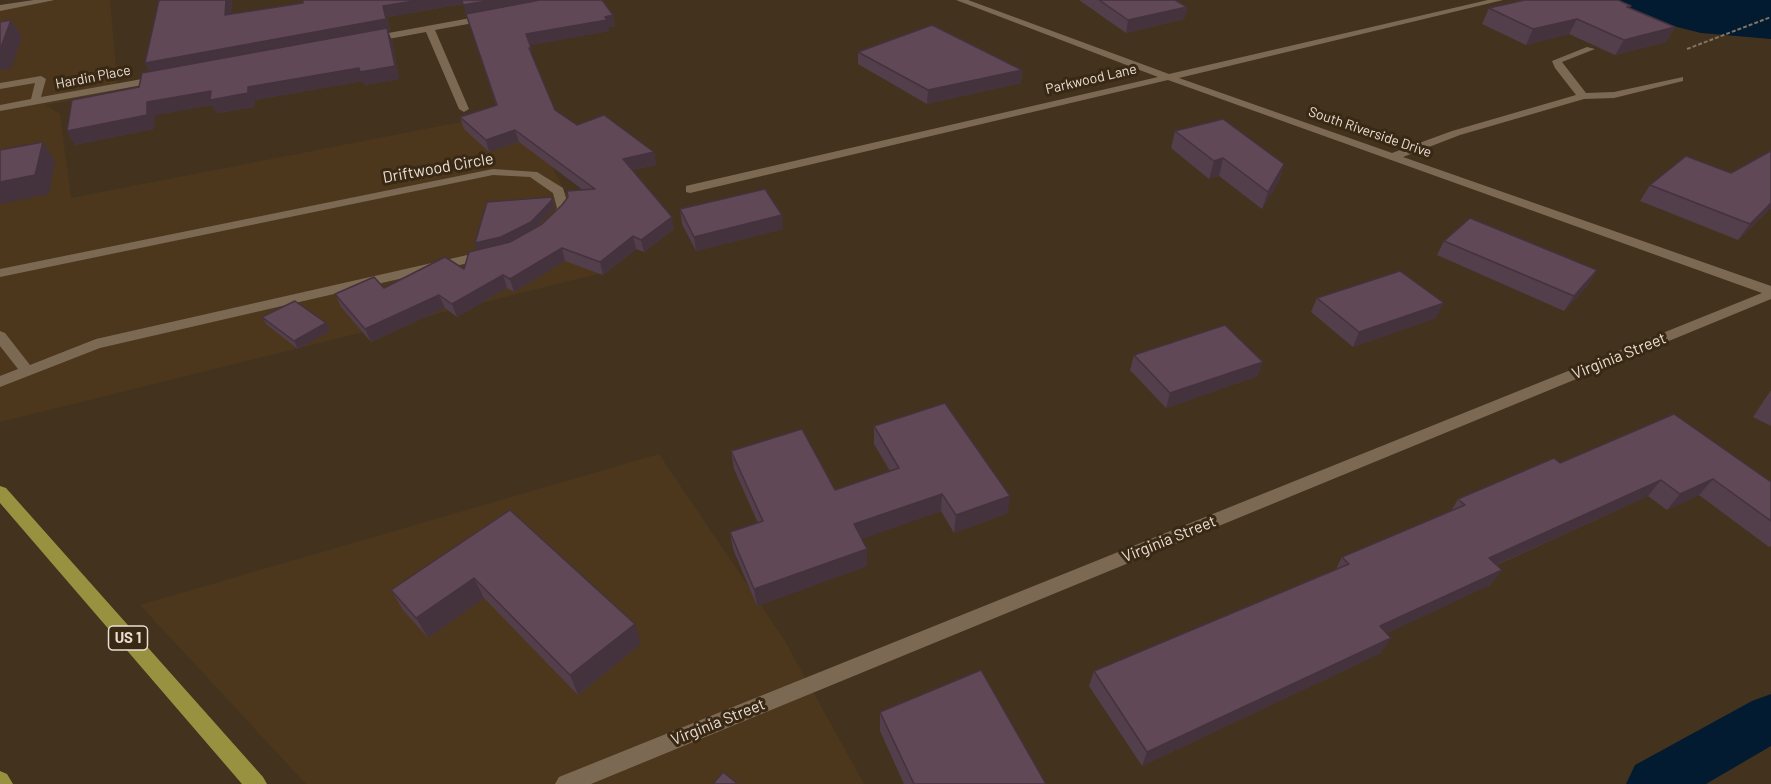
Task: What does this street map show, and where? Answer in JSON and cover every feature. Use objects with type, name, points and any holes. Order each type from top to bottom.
[{"type":"main road","name":"US 1","points":[[0,492],[256,784]]},
{"type":"street","points":[[6,5],[51,0]]},
{"type":"street","name":"South Riverside Drive","points":[[960,0],[1771,293]]},
{"type":"street","name":"Parkwood Lane","points":[[690,189],[1499,0]]},
{"type":"street","points":[[359,41],[499,15]]},
{"type":"street","points":[[429,28],[464,110]]},
{"type":"street","points":[[1583,96],[1558,66],[1557,61],[1590,49]]},
{"type":"street","name":"Hardin Place","points":[[0,108],[174,76]]},
{"type":"street","points":[[0,86],[41,79],[35,102]]},
{"type":"street","points":[[1394,156],[1456,134],[1583,96],[1614,95],[1679,79]]},
{"type":"street","name":"Driftwood Circle","points":[[0,273],[493,172],[532,174],[559,190],[563,208],[553,224],[545,230]]},
{"type":"street","points":[[0,382],[96,344],[496,253]]},
{"type":"street","name":"Virginia Street","points":[[566,784],[1771,293]]},
{"type":"street","points":[[0,336],[27,371]]},
{"type":"path","points":[[1687,49],[1771,17]]},
{"type":"shaded area","points":[[61,0],[110,0],[118,92],[45,105],[60,114],[71,198],[523,110],[606,272],[0,422],[0,8]]},
{"type":"shaded area","points":[[659,454],[785,641],[864,784],[306,784],[140,605]]},
{"type":"water","points":[[1609,0],[1771,0],[1771,39],[1701,33],[1645,19]]},
{"type":"building","points":[[159,0],[226,0],[225,15],[303,3],[303,0],[420,0],[383,6],[386,19],[145,63]]},
{"type":"building","points":[[462,0],[493,0],[463,5]]},
{"type":"building","points":[[540,0],[602,0],[613,15],[605,17],[607,20],[526,34],[531,48],[529,48],[555,110],[577,125],[604,115],[654,152],[623,159],[672,217],[641,240],[633,236],[600,262],[562,248],[510,279],[503,275],[452,304],[439,295],[365,329],[335,294],[374,277],[384,288],[445,257],[464,269],[469,252],[510,242],[542,224],[562,205],[568,197],[567,191],[595,189],[515,130],[486,140],[460,117],[497,105],[466,14]]},
{"type":"building","points":[[1099,0],[1175,0],[1187,7],[1128,20]]},
{"type":"building","points":[[1525,0],[1618,0],[1631,6],[1627,7],[1675,27],[1624,40],[1577,19],[1533,29],[1489,8]]},
{"type":"building","points":[[11,20],[0,50],[0,22]]},
{"type":"building","points":[[932,25],[1022,70],[928,90],[858,52]]},
{"type":"building","points":[[387,28],[395,66],[360,72],[359,68],[248,87],[248,93],[210,100],[211,91],[147,102],[147,115],[67,131],[72,100],[139,87],[142,73]]},
{"type":"building","points":[[1223,119],[1284,164],[1268,192],[1223,158],[1214,161],[1175,131]]},
{"type":"building","points":[[43,142],[35,175],[0,182],[0,150]]},
{"type":"building","points":[[1771,151],[1771,203],[1750,224],[1650,185],[1686,156],[1731,173]]},
{"type":"building","points":[[765,189],[782,215],[694,237],[680,209]]},
{"type":"building","points":[[552,197],[552,200],[531,222],[501,237],[475,243],[487,202]]},
{"type":"building","points":[[1470,218],[1597,270],[1574,296],[1444,241]]},
{"type":"building","points":[[1400,271],[1444,303],[1359,332],[1317,298]]},
{"type":"building","points":[[295,301],[326,323],[294,341],[262,317]]},
{"type":"building","points":[[1225,325],[1263,362],[1170,393],[1134,355]]},
{"type":"building","points":[[945,403],[1010,496],[956,515],[942,494],[854,524],[867,549],[754,589],[730,532],[763,521],[731,451],[802,429],[835,490],[899,468],[874,426]]},
{"type":"building","points":[[1674,414],[1771,482],[1771,521],[1713,479],[1680,494],[1661,480],[1489,558],[1502,570],[1380,626],[1391,638],[1147,752],[1094,671],[1349,564],[1342,557],[1465,505],[1458,499],[1554,458],[1560,463]]},
{"type":"building","points":[[510,510],[635,624],[570,675],[474,578],[416,618],[391,590]]},
{"type":"building","points":[[981,670],[1046,784],[914,784],[880,712]]},
{"type":"building","points":[[723,772],[738,784],[713,784]]},
{"type":"waterway","points":[[1654,784],[1771,718]]}]
